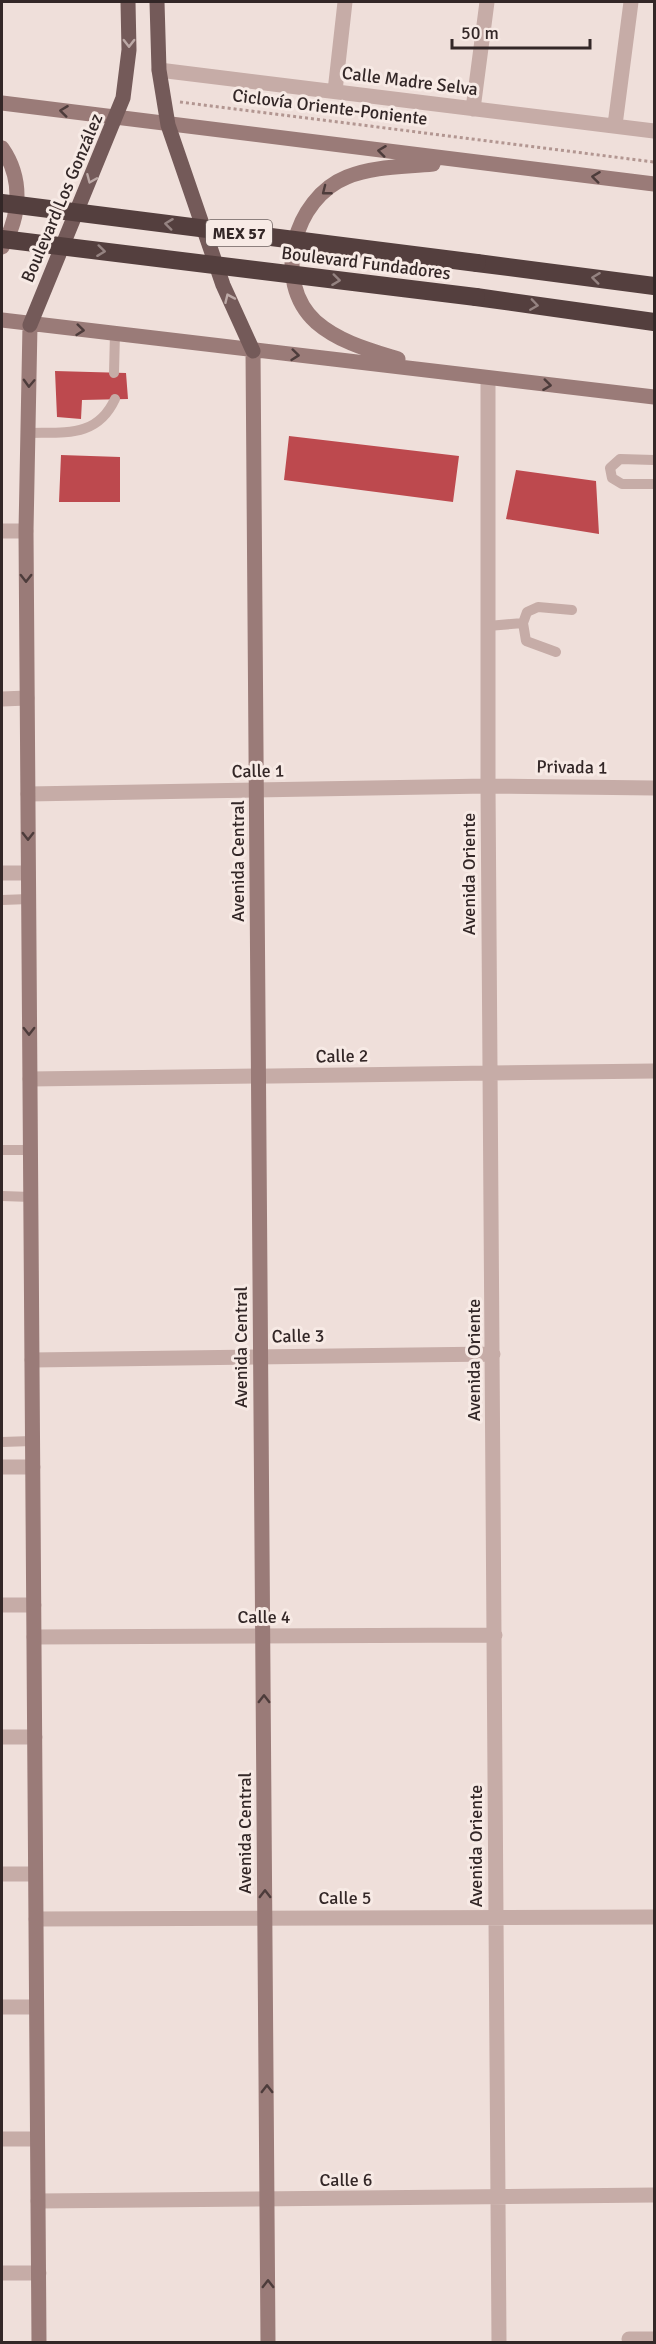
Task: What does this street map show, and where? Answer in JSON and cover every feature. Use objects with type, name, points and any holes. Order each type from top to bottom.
[{"type":"highway","name":"Boulevard Fundadores","points":[[2,203],[654,286]]},
{"type":"highway","name":"Boulevard Fundadores","points":[[2,239],[476,297],[654,322]]},
{"type":"main road","name":"Boulevard Los González","points":[[30,325],[117,117],[125,85],[129,50],[128,2]]},
{"type":"main road","points":[[157,2],[159,70],[168,124],[223,285],[253,351]]},
{"type":"main road","points":[[2,103],[654,184]]},
{"type":"main road","points":[[2,148],[16,180],[17,208],[2,247]]},
{"type":"main road","points":[[440,372],[340,339],[315,320],[298,295],[292,270],[294,242],[305,215],[321,193],[347,177],[377,169],[463,161]]},
{"type":"main road","points":[[2,320],[654,397]]},
{"type":"main road","points":[[30,325],[26,531],[39,2343]]},
{"type":"main road","name":"Avenida Central","points":[[253,351],[268,2343]]},
{"type":"street","points":[[335,91],[345,2]]},
{"type":"street","points":[[473,109],[487,2]]},
{"type":"street","points":[[615,125],[631,2]]},
{"type":"street","name":"Calle Madre Selva","points":[[159,70],[654,131]]},
{"type":"street","name":"Avenida Oriente","points":[[488,378],[488,786],[499,2343]]},
{"type":"street","points":[[2,531],[26,531]]},
{"type":"street","points":[[2,699],[27,698]]},
{"type":"street","name":"Calle 1","points":[[28,794],[488,786]]},
{"type":"street","name":"Privada 1","points":[[488,786],[654,788]]},
{"type":"street","points":[[2,873],[28,873]]},
{"type":"street","name":"Calle 2","points":[[30,1078],[654,1071]]},
{"type":"street","name":"Calle 3","points":[[32,1360],[493,1354]]},
{"type":"street","points":[[2,1467],[33,1467]]},
{"type":"street","points":[[2,1605],[34,1605]]},
{"type":"street","name":"Calle 4","points":[[34,1637],[495,1635]]},
{"type":"street","points":[[2,1737],[35,1737]]},
{"type":"street","points":[[2,1874],[34,1874]]},
{"type":"street","name":"Calle 5","points":[[36,1918],[654,1917]]},
{"type":"street","points":[[2,2007],[36,2007]]},
{"type":"street","points":[[2,2139],[36,2139]]},
{"type":"street","name":"Calle 6","points":[[38,2201],[654,2195]]},
{"type":"street","points":[[2,2273],[39,2273]]},
{"type":"street","points":[[629,2339],[654,2339]]},
{"type":"lane","points":[[114,373],[115,333]]},
{"type":"lane","points":[[28,433],[76,432],[93,427],[103,418],[115,399]]},
{"type":"lane","points":[[654,460],[620,459],[610,468],[612,477],[622,484],[654,484]]},
{"type":"lane","points":[[556,652],[526,641],[523,624],[527,612],[534,607],[572,610]]},
{"type":"lane","points":[[488,626],[523,624]]},
{"type":"lane","points":[[2,900],[28,899]]},
{"type":"lane","points":[[2,1150],[30,1150]]},
{"type":"lane","points":[[2,1196],[30,1197]]},
{"type":"lane","points":[[2,1442],[33,1441]]},
{"type":"path","name":"Ciclovía Oriente-Poniente","points":[[164,101],[654,162]]},
{"type":"building","points":[[55,371],[126,373],[128,399],[82,400],[81,419],[57,417]]},
{"type":"building","points":[[289,436],[459,456],[453,502],[284,480]]},
{"type":"building","points":[[61,455],[120,457],[120,502],[59,502]]},
{"type":"building","points":[[516,470],[596,481],[599,534],[506,519]]}]
